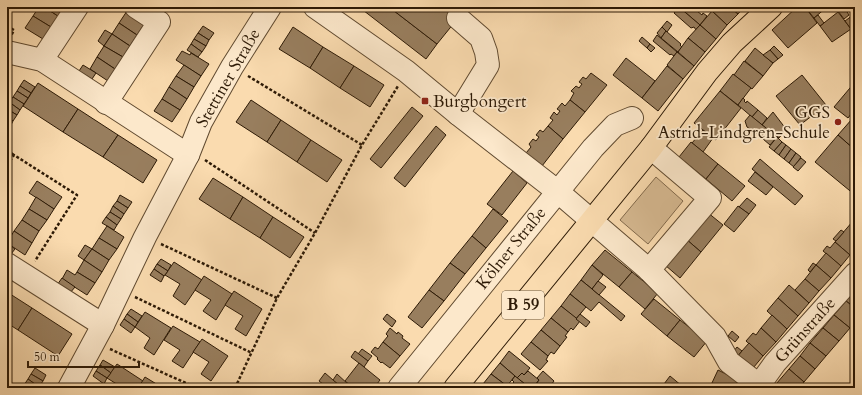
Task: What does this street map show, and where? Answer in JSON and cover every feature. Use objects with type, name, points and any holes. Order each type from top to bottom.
[{"type":"main road","name":"B 59","points":[[455,388],[651,148],[707,72],[732,43],[771,7]]},
{"type":"street","points":[[42,60],[77,7]]},
{"type":"street","points":[[106,103],[159,22],[136,7]]},
{"type":"street","name":"Stettiner Straße","points":[[69,388],[99,334],[189,153],[201,122],[232,67],[270,7]]},
{"type":"street","points":[[315,7],[406,71],[458,114],[557,191],[648,270],[715,337],[729,362],[758,386]]},
{"type":"street","points":[[458,18],[481,38],[488,64],[458,114]]},
{"type":"street","points":[[7,52],[42,60],[106,103],[189,153]]},
{"type":"street","name":"Kölner Straße","points":[[399,388],[593,148],[615,125],[632,118]]},
{"type":"street","points":[[648,270],[710,198],[651,148]]},
{"type":"street","points":[[7,264],[26,276],[99,334]]},
{"type":"street","name":"Grünstraße","points":[[758,386],[775,363],[855,274]]},
{"type":"path","points":[[232,67],[362,145]]},
{"type":"path","points":[[235,388],[277,298],[315,233],[362,145],[406,71]]},
{"type":"path","points":[[7,150],[77,196],[26,276]]},
{"type":"path","points":[[189,153],[315,233]]},
{"type":"path","points":[[7,165],[14,155]]},
{"type":"path","points":[[146,237],[277,298]]},
{"type":"path","points":[[121,290],[252,353]]},
{"type":"path","points":[[99,334],[197,388]]},
{"type":"shaded area","points":[[656,177],[683,201],[648,244],[620,220]]},
{"type":"building","points":[[39,7],[44,7],[58,16],[51,27],[33,16]]},
{"type":"building","points":[[44,7],[64,7],[58,16]]},
{"type":"building","points":[[359,7],[389,7],[437,44],[426,59]]},
{"type":"building","points":[[389,7],[467,7],[437,44]]},
{"type":"building","points":[[679,7],[692,7],[702,15],[703,13],[707,16],[700,25]]},
{"type":"building","points":[[679,7],[700,25],[696,30],[694,27],[691,28],[674,13]]},
{"type":"building","points":[[715,7],[730,7],[738,14],[727,25],[712,11]]},
{"type":"building","points":[[730,7],[744,7],[738,14]]},
{"type":"building","points":[[797,7],[805,7],[817,23],[788,48],[772,30]]},
{"type":"building","points":[[805,7],[827,7],[814,18]]},
{"type":"building","points":[[835,7],[844,7],[849,15],[844,19]]},
{"type":"building","points":[[127,11],[145,23],[137,35],[119,23]]},
{"type":"building","points":[[712,11],[727,25],[716,39],[700,25]]},
{"type":"building","points":[[838,12],[851,29],[832,42],[820,26]]},
{"type":"building","points":[[818,15],[824,23],[820,26],[814,18]]},
{"type":"building","points":[[853,15],[855,18],[855,25],[851,29],[845,21]]},
{"type":"building","points":[[33,16],[51,27],[43,39],[25,28]]},
{"type":"building","points":[[667,21],[672,25],[667,32],[662,27]]},
{"type":"building","points":[[119,23],[137,35],[130,46],[112,34]]},
{"type":"building","points":[[700,25],[716,39],[705,52],[688,38]]},
{"type":"building","points":[[203,26],[214,33],[209,40],[198,33]]},
{"type":"building","points":[[293,27],[323,47],[310,68],[279,49]]},
{"type":"building","points":[[662,27],[666,31],[661,38],[657,33]]},
{"type":"building","points":[[105,30],[112,34],[104,46],[98,41]]},
{"type":"building","points":[[666,31],[681,44],[680,45],[682,47],[678,52],[661,38]]},
{"type":"building","points":[[198,33],[209,40],[206,46],[194,39]]},
{"type":"building","points":[[112,34],[130,46],[123,57],[104,46]]},
{"type":"building","points":[[657,35],[677,52],[674,56],[671,54],[670,55],[653,41]]},
{"type":"building","points":[[642,37],[650,44],[647,48],[639,41]]},
{"type":"building","points":[[688,38],[705,52],[694,66],[678,52]]},
{"type":"building","points":[[194,39],[206,46],[202,52],[191,44]]},
{"type":"building","points":[[191,44],[202,52],[198,57],[187,50]]},
{"type":"building","points":[[650,44],[655,48],[651,52],[647,48]]},
{"type":"building","points":[[104,46],[123,57],[115,69],[97,57]]},
{"type":"building","points":[[774,46],[783,55],[778,59],[770,50]]},
{"type":"building","points":[[323,47],[354,66],[340,88],[310,68]]},
{"type":"building","points":[[755,48],[773,63],[763,76],[745,61]]},
{"type":"building","points":[[770,50],[778,59],[773,63],[763,55]]},
{"type":"building","points":[[182,51],[190,55],[191,53],[209,64],[201,76],[176,60]]},
{"type":"building","points":[[677,52],[694,66],[683,79],[667,65]]},
{"type":"building","points":[[97,57],[115,69],[108,81],[90,69]]},
{"type":"building","points":[[626,58],[655,81],[642,98],[613,75]]},
{"type":"building","points":[[744,61],[763,76],[752,89],[734,75]]},
{"type":"building","points":[[83,65],[96,73],[92,79],[79,71]]},
{"type":"building","points":[[184,65],[201,76],[194,87],[176,76]]},
{"type":"building","points":[[354,66],[384,85],[370,107],[340,88]]},
{"type":"building","points":[[667,66],[683,79],[658,111],[642,98]]},
{"type":"building","points":[[591,73],[607,85],[585,112],[570,100],[574,93],[571,91],[576,86],[579,88],[582,84],[579,82],[583,77],[586,79]]},
{"type":"building","points":[[733,74],[751,88],[738,105],[720,91]]},
{"type":"building","points":[[802,75],[826,105],[800,125],[776,96]]},
{"type":"building","points":[[176,76],[194,87],[187,99],[169,87]]},
{"type":"building","points":[[24,80],[35,87],[31,93],[20,86]]},
{"type":"building","points":[[855,82],[855,109],[848,118],[834,107]]},
{"type":"building","points":[[38,83],[78,109],[63,132],[23,106]]},
{"type":"building","points":[[20,86],[31,93],[28,98],[17,91]]},
{"type":"building","points":[[169,87],[187,99],[180,110],[162,99]]},
{"type":"building","points":[[17,91],[28,98],[24,104],[13,97]]},
{"type":"building","points":[[720,91],[741,108],[716,140],[694,123]]},
{"type":"building","points":[[13,97],[24,104],[20,110],[9,102]]},
{"type":"building","points":[[743,98],[746,103],[747,101],[758,110],[752,117],[738,105]]},
{"type":"building","points":[[162,99],[180,110],[172,122],[154,111]]},
{"type":"building","points":[[251,100],[281,120],[267,142],[236,122]]},
{"type":"building","points":[[570,100],[585,112],[563,139],[548,126],[553,120],[550,118],[554,112],[557,115],[560,111],[557,109],[562,103],[565,106]]},
{"type":"building","points":[[9,102],[20,110],[17,115],[7,109]]},
{"type":"building","points":[[412,107],[423,116],[381,168],[370,159]]},
{"type":"building","points":[[7,109],[17,115],[13,121],[7,116]]},
{"type":"building","points":[[78,109],[118,135],[103,157],[63,132]]},
{"type":"building","points":[[758,110],[767,118],[762,125],[752,117]]},
{"type":"building","points":[[773,112],[786,129],[779,138],[762,125]]},
{"type":"building","points":[[750,115],[777,137],[770,145],[763,139],[764,138],[747,127],[745,121]]},
{"type":"building","points":[[7,116],[13,121],[10,127],[7,125]]},
{"type":"building","points":[[852,119],[855,121],[855,150],[838,135]]},
{"type":"building","points":[[281,120],[311,140],[297,162],[267,142]]},
{"type":"building","points":[[436,126],[446,135],[405,187],[394,178]]},
{"type":"building","points":[[548,126],[563,139],[542,166],[526,153],[531,147],[529,144],[533,139],[536,141],[539,137],[536,135],[540,130],[543,132]]},
{"type":"building","points":[[703,130],[713,138],[703,152],[692,143]]},
{"type":"building","points":[[118,135],[157,160],[143,183],[103,157]]},
{"type":"building","points":[[838,135],[855,150],[855,195],[815,162]]},
{"type":"building","points":[[777,137],[782,142],[774,151],[769,147]]},
{"type":"building","points":[[311,140],[342,160],[327,182],[297,162]]},
{"type":"building","points":[[691,142],[718,164],[706,179],[679,157]]},
{"type":"building","points":[[782,142],[786,145],[779,155],[774,151]]},
{"type":"building","points":[[786,145],[791,149],[784,159],[779,155]]},
{"type":"building","points":[[791,149],[796,153],[789,163],[784,159]]},
{"type":"building","points":[[796,153],[801,157],[794,167],[789,163]]},
{"type":"building","points":[[801,158],[806,162],[798,171],[793,167]]},
{"type":"building","points":[[760,159],[803,196],[795,205],[752,169]]},
{"type":"building","points":[[718,164],[745,186],[732,201],[706,179]]},
{"type":"building","points":[[513,171],[527,183],[502,215],[487,204]]},
{"type":"building","points":[[755,172],[773,187],[766,195],[748,181]]},
{"type":"building","points":[[213,178],[243,197],[230,219],[199,199]]},
{"type":"building","points":[[37,181],[62,197],[54,209],[29,193]]},
{"type":"building","points":[[120,195],[132,202],[128,208],[117,201]]},
{"type":"building","points":[[36,197],[54,209],[47,220],[29,209]]},
{"type":"building","points":[[243,197],[273,217],[260,238],[230,219]]},
{"type":"building","points":[[747,198],[756,205],[749,214],[739,207]]},
{"type":"building","points":[[117,201],[128,208],[124,214],[113,206]]},
{"type":"building","points":[[113,206],[124,214],[121,219],[110,212]]},
{"type":"building","points":[[738,206],[749,214],[734,232],[724,224]]},
{"type":"building","points":[[29,209],[47,220],[39,231],[22,220]]},
{"type":"building","points":[[493,209],[508,221],[486,248],[472,236]]},
{"type":"building","points":[[110,212],[121,219],[117,225],[106,217]]},
{"type":"building","points":[[707,212],[723,225],[701,252],[686,239]]},
{"type":"building","points":[[106,217],[117,225],[114,230],[102,223]]},
{"type":"building","points":[[273,217],[304,237],[290,258],[260,238]]},
{"type":"building","points":[[22,220],[39,231],[32,243],[14,231]]},
{"type":"building","points":[[853,221],[855,223],[855,249],[850,255],[835,242]]},
{"type":"building","points":[[107,226],[124,237],[117,249],[99,238]]},
{"type":"building","points":[[841,230],[844,232],[836,241],[833,239]]},
{"type":"building","points":[[14,231],[32,243],[25,255],[7,243]]},
{"type":"building","points":[[472,236],[486,248],[465,274],[450,263]]},
{"type":"building","points":[[99,238],[117,249],[109,260],[92,249]]},
{"type":"building","points":[[686,239],[701,252],[680,278],[665,265]]},
{"type":"building","points":[[835,242],[850,255],[841,266],[823,251],[827,246],[830,248]]},
{"type":"building","points":[[7,243],[15,249],[11,254],[7,252]]},
{"type":"building","points":[[85,245],[92,249],[84,260],[78,256]]},
{"type":"building","points":[[92,249],[109,260],[102,272],[84,260]]},
{"type":"building","points":[[605,250],[632,272],[619,287],[592,265]]},
{"type":"building","points":[[826,253],[841,266],[831,278],[816,265]]},
{"type":"building","points":[[161,259],[171,265],[168,271],[157,264]]},
{"type":"building","points":[[84,260],[102,272],[95,283],[77,272]]},
{"type":"building","points":[[174,262],[202,280],[185,305],[173,296],[180,284],[165,275]]},
{"type":"building","points":[[450,263],[465,274],[444,301],[429,290]]},
{"type":"building","points":[[813,263],[816,265],[810,272],[808,270]]},
{"type":"building","points":[[157,264],[168,271],[164,276],[154,269]]},
{"type":"building","points":[[592,265],[603,275],[592,289],[581,280]]},
{"type":"building","points":[[816,265],[831,278],[819,291],[805,279]]},
{"type":"building","points":[[154,269],[164,276],[161,282],[150,275]]},
{"type":"building","points":[[67,270],[75,275],[77,272],[95,283],[87,295],[62,279]]},
{"type":"building","points":[[632,272],[658,293],[645,309],[619,287]]},
{"type":"building","points":[[204,276],[232,294],[216,320],[203,311],[211,300],[195,290]]},
{"type":"building","points":[[62,278],[75,287],[70,293],[57,285]]},
{"type":"building","points":[[805,279],[819,291],[809,303],[795,290]]},
{"type":"building","points":[[581,280],[625,316],[621,321],[599,302],[591,311],[570,294]]},
{"type":"building","points":[[598,281],[606,287],[599,295],[592,289]]},
{"type":"building","points":[[789,285],[809,303],[798,316],[778,298]]},
{"type":"building","points":[[429,290],[444,301],[422,328],[408,317]]},
{"type":"building","points":[[855,290],[855,308],[846,301]]},
{"type":"building","points":[[234,291],[262,309],[246,336],[235,329],[243,316],[225,305]]},
{"type":"building","points":[[7,292],[32,308],[18,330],[7,323]]},
{"type":"building","points":[[570,294],[586,307],[576,319],[561,306]]},
{"type":"building","points":[[778,298],[798,316],[787,329],[767,311]]},
{"type":"building","points":[[654,299],[680,320],[667,336],[641,314]]},
{"type":"building","points":[[846,301],[855,308],[855,322],[850,328],[834,315]]},
{"type":"building","points":[[561,306],[580,321],[573,330],[571,328],[568,332],[551,318]]},
{"type":"building","points":[[32,308],[72,334],[58,356],[18,330]]},
{"type":"building","points":[[131,309],[142,316],[138,322],[127,314]]},
{"type":"building","points":[[145,312],[171,328],[154,355],[144,348],[150,338],[135,327]]},
{"type":"building","points":[[127,314],[138,322],[135,327],[124,319]]},
{"type":"building","points":[[387,314],[396,321],[392,327],[383,319]]},
{"type":"building","points":[[580,314],[590,322],[586,327],[576,319]]},
{"type":"building","points":[[772,315],[787,329],[776,342],[761,328]]},
{"type":"building","points":[[834,315],[850,328],[839,341],[823,328]]},
{"type":"building","points":[[551,318],[568,332],[565,336],[567,337],[560,346],[541,330]]},
{"type":"building","points":[[124,319],[135,327],[131,333],[120,325]]},
{"type":"building","points":[[680,320],[707,341],[694,357],[667,336]]},
{"type":"building","points":[[173,326],[200,342],[183,368],[172,361],[180,350],[164,340]]},
{"type":"building","points":[[390,328],[397,334],[398,332],[403,336],[402,338],[410,344],[400,356],[383,342],[388,336],[386,334]]},
{"type":"building","points":[[761,328],[776,342],[763,356],[746,341],[753,333],[756,335]]},
{"type":"building","points":[[823,328],[839,341],[826,356],[810,343]]},
{"type":"building","points":[[541,330],[560,346],[554,354],[551,352],[548,356],[531,342]]},
{"type":"building","points":[[732,331],[739,337],[735,342],[728,336]]},
{"type":"building","points":[[202,339],[228,356],[211,381],[201,374],[209,362],[193,352]]},
{"type":"building","points":[[383,342],[400,356],[390,368],[382,362],[381,363],[371,352],[375,347],[378,349]]},
{"type":"building","points":[[531,342],[548,356],[546,360],[548,361],[540,370],[521,354]]},
{"type":"building","points":[[749,343],[763,356],[749,373],[734,360]]},
{"type":"building","points":[[810,343],[826,356],[815,369],[800,356]]},
{"type":"building","points":[[737,347],[742,351],[734,360],[730,356]]},
{"type":"building","points":[[362,349],[372,356],[368,361],[358,354]]},
{"type":"building","points":[[355,351],[368,361],[364,367],[351,357]]},
{"type":"building","points":[[509,351],[530,368],[524,375],[522,373],[517,378],[500,363]]},
{"type":"building","points":[[800,356],[815,369],[804,382],[789,369]]},
{"type":"building","points":[[103,360],[115,367],[111,373],[100,365]]},
{"type":"building","points":[[359,363],[380,380],[374,388],[354,388],[345,381]]},
{"type":"building","points":[[500,363],[515,376],[507,386],[491,374]]},
{"type":"building","points":[[117,364],[143,381],[138,388],[123,388],[107,378]]},
{"type":"building","points":[[100,365],[111,373],[107,378],[96,371]]},
{"type":"building","points":[[35,368],[46,375],[43,381],[31,374]]},
{"type":"building","points":[[789,369],[804,382],[799,388],[783,388],[776,384]]},
{"type":"building","points":[[718,370],[738,380],[734,388],[716,388],[711,385]]},
{"type":"building","points":[[96,371],[107,378],[104,384],[93,376]]},
{"type":"building","points":[[528,371],[539,380],[532,388],[517,378],[522,373],[524,375]]},
{"type":"building","points":[[543,371],[554,381],[549,388],[543,388],[537,383],[539,380],[537,378]]},
{"type":"building","points":[[325,373],[343,388],[328,388],[319,381]]},
{"type":"building","points":[[31,374],[43,381],[39,387],[28,379]]},
{"type":"building","points":[[337,374],[349,385],[347,388],[343,388],[333,380]]},
{"type":"building","points":[[491,374],[507,386],[505,388],[487,388],[483,384]]},
{"type":"building","points":[[515,376],[525,384],[522,388],[518,388],[513,383],[514,382],[512,380]]},
{"type":"building","points":[[670,376],[682,386],[680,388],[661,388]]},
{"type":"building","points":[[145,377],[163,388],[138,388]]},
{"type":"building","points":[[28,379],[39,387],[29,388],[24,385]]},
{"type":"place","name":"Burgbongert","points":[[425,101]]},
{"type":"place","name":"GGS Astrid-Lindgren-Schule","points":[[838,122]]}]
